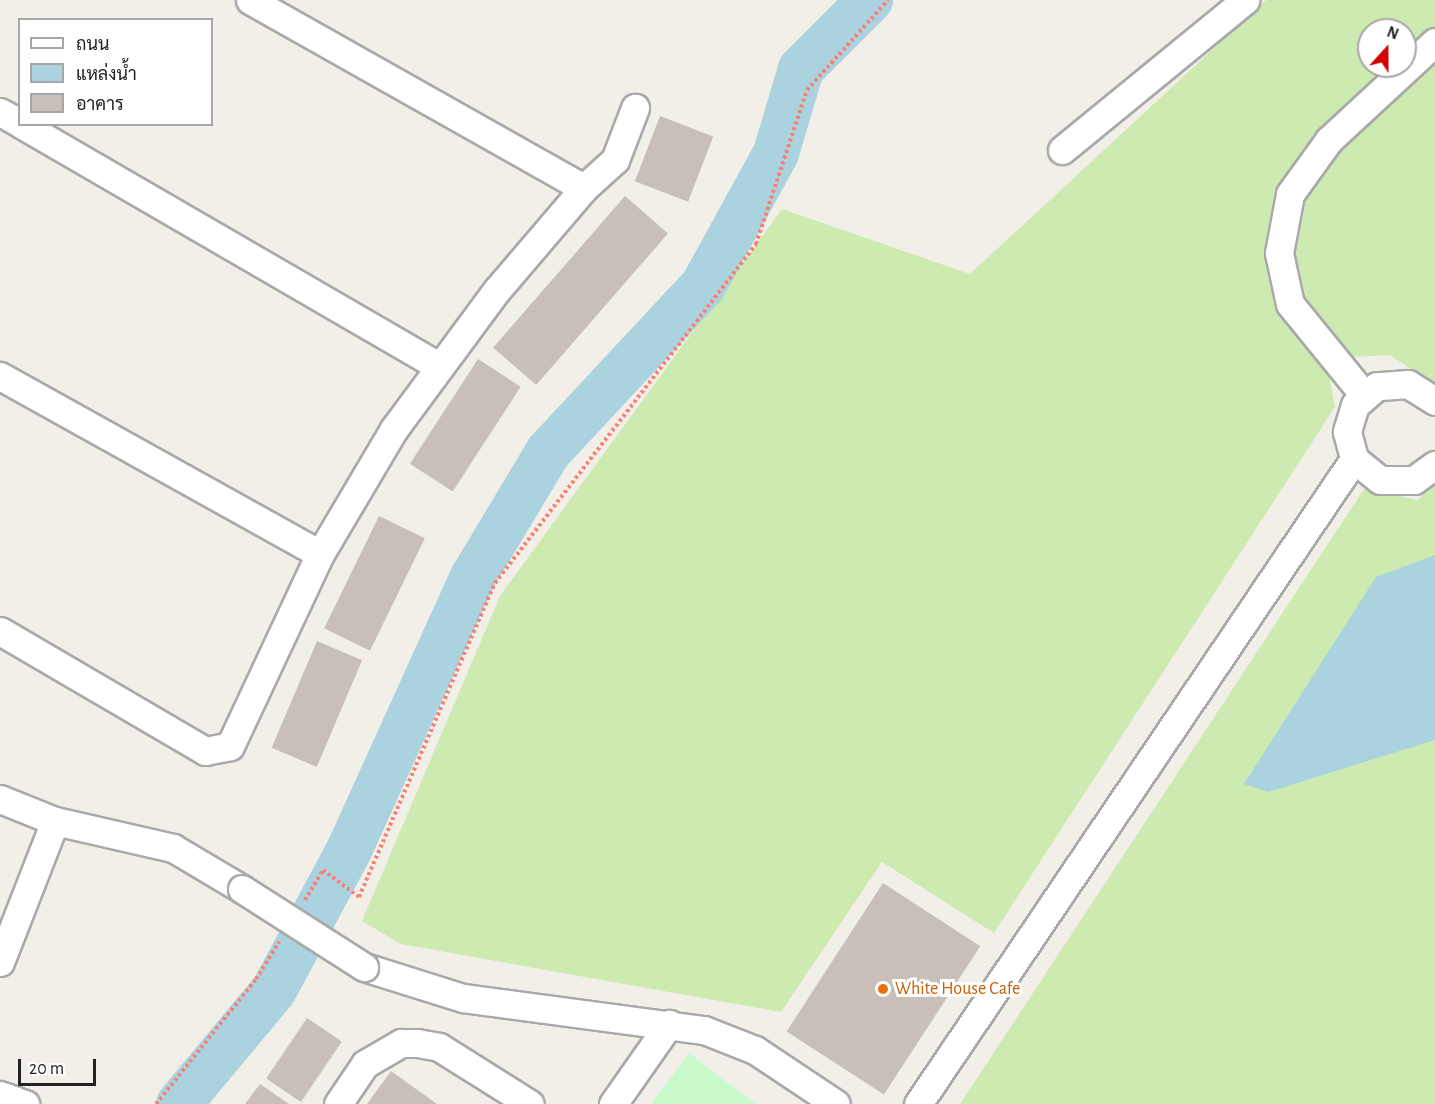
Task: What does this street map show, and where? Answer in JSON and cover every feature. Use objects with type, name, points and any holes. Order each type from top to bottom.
[{"type":"street","points":[[250,0],[584,188]]},
{"type":"street","points":[[1062,150],[1245,0]]},
{"type":"street","points":[[1364,395],[1290,304],[1279,253],[1290,194],[1329,140],[1435,42]]},
{"type":"street","points":[[0,631],[205,751],[219,752],[239,731],[320,554],[439,366],[584,188],[615,160],[634,108]]},
{"type":"street","points":[[0,112],[18,123]]},
{"type":"street","points":[[23,126],[439,366]]},
{"type":"street","points":[[0,376],[320,554]]},
{"type":"street","points":[[918,1104],[1354,459],[1349,418],[1364,395],[1377,386],[1408,384],[1435,401]]},
{"type":"street","points":[[1354,459],[1380,480],[1397,483],[1414,480],[1435,465]]},
{"type":"street","points":[[0,799],[55,821],[173,848],[364,967],[463,998],[669,1024],[755,1050],[836,1104]]},
{"type":"street","points":[[0,962],[55,821]]},
{"type":"street","points":[[613,1104],[669,1024]]},
{"type":"street","points":[[338,1104],[365,1064],[401,1043],[417,1042],[440,1047],[530,1104]]},
{"type":"street","points":[[0,1095],[25,1104]]},
{"type":"path","points":[[298,910],[323,870],[359,897],[495,583],[756,244],[807,90],[888,0]]},
{"type":"path","points":[[156,1104],[256,980],[286,930]]},
{"type":"green space","points":[[1266,0],[1435,0],[1435,386],[1390,355],[1332,358],[1324,348],[1335,407],[994,933],[882,862],[781,1012],[401,944],[362,921],[500,596],[782,209],[970,274]]},
{"type":"green space","points":[[1435,482],[1435,1104],[960,1104],[1364,489],[1418,500]]},
{"type":"green space","points":[[689,1053],[756,1104],[651,1104]]},
{"type":"water","points":[[1435,555],[1435,740],[1268,792],[1244,784],[1376,577]]},
{"type":"building","points":[[660,116],[713,136],[688,202],[635,181]]},
{"type":"building","points":[[625,196],[668,233],[536,385],[493,348]]},
{"type":"building","points":[[478,359],[521,387],[453,492],[410,464]]},
{"type":"building","points":[[379,516],[425,538],[370,651],[324,628]]},
{"type":"building","points":[[317,641],[362,660],[317,767],[272,748]]},
{"type":"building","name":"White House Cafe","points":[[883,883],[980,946],[884,1095],[787,1031]]},
{"type":"building","points":[[307,1018],[342,1041],[301,1102],[266,1079]]},
{"type":"building","points":[[391,1071],[437,1104],[367,1104]]},
{"type":"building","points":[[260,1084],[289,1104],[245,1104]]},
{"type":"waterway","points":[[179,1104],[274,990],[350,848],[473,577],[548,452],[703,286],[776,153],[801,69],[870,0]]},
{"type":"place","name":"White House Cafe","points":[[883,989]]}]
